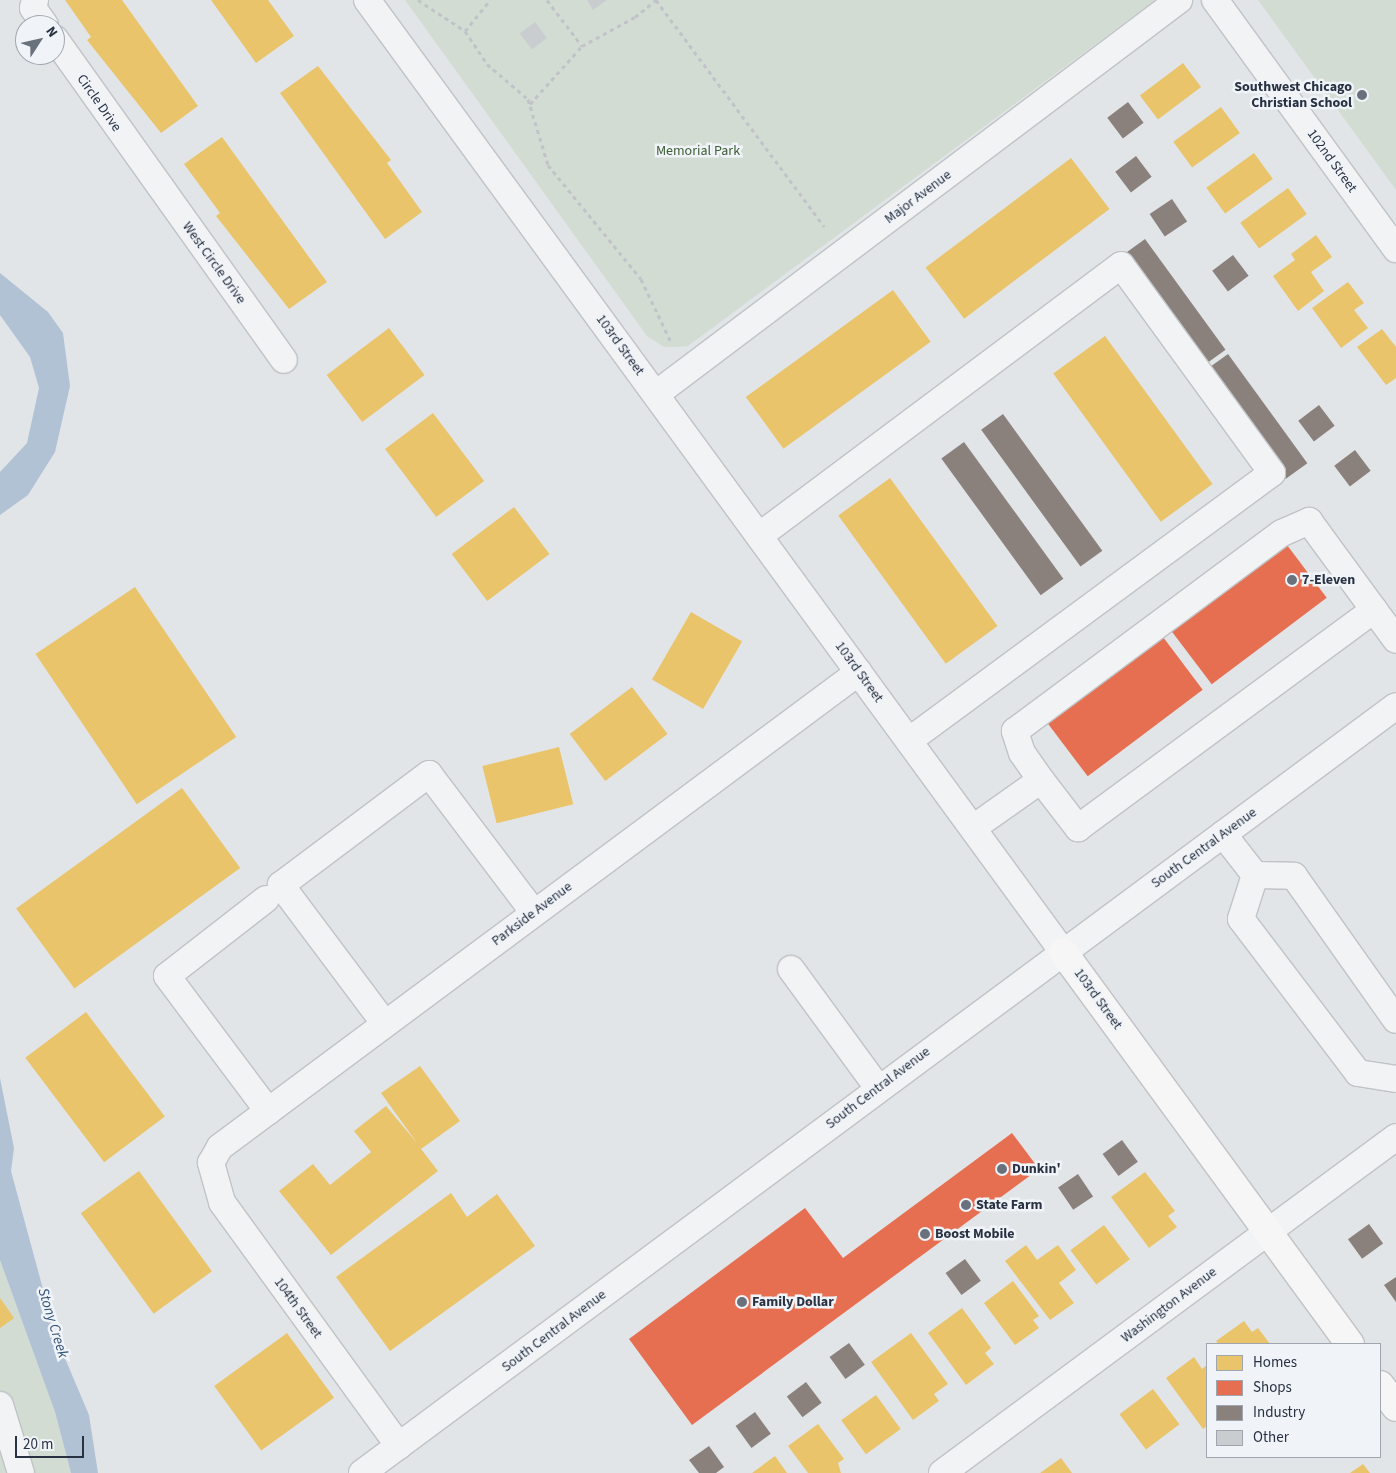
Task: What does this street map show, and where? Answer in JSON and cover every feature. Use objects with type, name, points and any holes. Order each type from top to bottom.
[{"type":"main road","name":"103rd Street","points":[[1063,952],[1349,1343]]},
{"type":"main road","points":[[1381,1386],[1396,1407]]},
{"type":"street","points":[[35,0],[33,8],[38,15]]},
{"type":"street","name":"103rd Street","points":[[367,0],[1063,952]]},
{"type":"street","name":"Major Avenue","points":[[656,394],[1180,0]]},
{"type":"street","name":"102nd Street","points":[[1216,0],[1396,249]]},
{"type":"street","name":"Circle Drive","points":[[65,53],[143,166]]},
{"type":"street","name":"West Circle Drive","points":[[143,166],[284,360]]},
{"type":"street","points":[[759,536],[1121,266],[1272,473],[909,741]]},
{"type":"street","points":[[1374,610],[1078,828],[1022,753],[1015,731],[1282,533],[1309,521],[1396,640]]},
{"type":"street","name":"Parkside Avenue","points":[[211,1163],[220,1147],[859,672]]},
{"type":"street","name":"South Central Avenue","points":[[362,1473],[878,1088],[1396,706]]},
{"type":"street","points":[[385,1024],[281,885],[429,774],[534,913]]},
{"type":"street","points":[[973,828],[1041,780]]},
{"type":"street","points":[[1223,834],[1255,875]]},
{"type":"street","points":[[1255,875],[1294,876],[1396,1020]]},
{"type":"street","points":[[1255,875],[1241,920],[1358,1073],[1396,1080]]},
{"type":"street","points":[[266,899],[167,976],[268,1111]]},
{"type":"street","points":[[791,969],[878,1088]]},
{"type":"street","name":"Washington Avenue","points":[[942,1473],[1396,1136]]},
{"type":"street","name":"104th Street","points":[[211,1163],[222,1202],[399,1446]]},
{"type":"street","points":[[0,1406],[3,1404],[16,1471]]},
{"type":"path","points":[[418,0],[465,31],[488,64],[530,104],[548,165],[641,279],[670,340]]},
{"type":"path","points":[[465,31],[490,0]]},
{"type":"path","points":[[547,0],[582,46]]},
{"type":"path","points":[[530,104],[582,46],[636,17],[656,0],[824,226]]},
{"type":"green space","name":"Memorial Park","points":[[405,0],[1155,0],[688,346],[664,347],[647,336]]},
{"type":"green space","name":"Southwest Chicago Christian School","points":[[1258,0],[1396,0],[1396,190]]},
{"type":"green space","points":[[0,1260],[55,1412],[71,1473],[0,1473]]},
{"type":"water","points":[[0,273],[48,312],[63,333],[70,386],[55,452],[28,495],[0,515],[0,472],[27,443],[39,388],[30,357],[0,315]]},
{"type":"water","points":[[0,1078],[14,1148],[11,1171],[56,1337],[89,1415],[98,1473],[71,1473],[55,1412],[0,1260]]},
{"type":"building: Homes","points":[[65,0],[122,0],[198,106],[161,133],[87,40],[91,37]]},
{"type":"building: Homes","points":[[211,0],[268,0],[294,36],[256,63]]},
{"type":"building: Homes","points":[[1183,63],[1201,87],[1158,119],[1140,95]]},
{"type":"building: Homes","points":[[318,66],[391,160],[387,163],[422,212],[385,239],[280,93]]},
{"type":"building: Homes","points":[[1221,107],[1240,133],[1192,168],[1173,142]]},
{"type":"building: Homes","points":[[222,137],[327,282],[289,309],[216,216],[220,213],[184,164]]},
{"type":"building: Homes","points":[[1254,153],[1273,179],[1225,214],[1206,188]]},
{"type":"building: Homes","points":[[1071,158],[1110,209],[964,319],[926,268]]},
{"type":"building: Homes","points":[[1288,188],[1307,214],[1259,249],[1240,223]]},
{"type":"building: Homes","points":[[1316,235],[1332,257],[1311,272],[1324,291],[1298,311],[1273,276],[1295,260],[1291,254]]},
{"type":"building: Homes","points":[[1348,282],[1364,303],[1354,310],[1368,328],[1341,348],[1312,308]]},
{"type":"building: Homes","points":[[893,290],[931,342],[783,449],[746,397]]},
{"type":"building: Homes","points":[[389,328],[425,375],[362,422],[327,375]]},
{"type":"building: Homes","points":[[1382,329],[1396,347],[1396,378],[1386,385],[1357,347]]},
{"type":"building: Homes","points":[[1105,336],[1213,484],[1161,522],[1053,374]]},
{"type":"building: Homes","points":[[433,413],[484,481],[436,517],[385,449]]},
{"type":"building: Homes","points":[[890,478],[998,626],[946,664],[838,516]]},
{"type":"building: Homes","points":[[514,507],[550,554],[487,601],[452,554]]},
{"type":"building: Homes","points":[[135,587],[236,737],[137,804],[36,654]]},
{"type":"building: Homes","points":[[691,612],[742,642],[703,709],[652,680]]},
{"type":"building: Homes","points":[[632,687],[668,734],[605,781],[570,734]]},
{"type":"building: Homes","points":[[559,747],[573,804],[497,823],[482,766]]},
{"type":"building: Homes","points":[[182,788],[240,868],[74,989],[16,908]]},
{"type":"building: Homes","points":[[86,1012],[165,1117],[104,1162],[25,1058]]},
{"type":"building: Homes","points":[[420,1066],[460,1121],[421,1149],[438,1171],[331,1255],[279,1191],[313,1164],[330,1185],[371,1152],[354,1131],[386,1106],[417,1143],[381,1093]]},
{"type":"building: Homes","points":[[139,1171],[212,1271],[154,1314],[81,1213]]},
{"type":"building: Homes","points":[[1145,1172],[1175,1211],[1168,1216],[1177,1227],[1149,1248],[1111,1197]]},
{"type":"building: Homes","points":[[451,1193],[467,1217],[497,1194],[535,1246],[390,1351],[336,1277]]},
{"type":"building: Homes","points":[[1104,1225],[1130,1259],[1096,1285],[1070,1250]]},
{"type":"building: Homes","points":[[1026,1245],[1037,1260],[1058,1245],[1076,1270],[1059,1283],[1074,1303],[1050,1320],[1005,1261]]},
{"type":"building: Homes","points":[[1013,1281],[1039,1316],[1033,1320],[1039,1328],[1015,1345],[984,1303]]},
{"type":"building: Homes","points":[[0,1298],[14,1318],[0,1328]]},
{"type":"building: Homes","points":[[962,1308],[991,1348],[985,1353],[994,1364],[966,1385],[928,1333]]},
{"type":"building: Homes","points":[[1244,1321],[1252,1332],[1258,1328],[1269,1343],[1217,1343],[1216,1341]]},
{"type":"building: Homes","points":[[287,1333],[334,1398],[261,1451],[214,1386]]},
{"type":"building: Homes","points":[[911,1333],[948,1384],[934,1394],[939,1401],[913,1420],[871,1362]]},
{"type":"building: Homes","points":[[1194,1357],[1202,1369],[1206,1366],[1206,1427],[1203,1429],[1166,1378]]},
{"type":"building: Homes","points":[[1153,1389],[1179,1424],[1146,1449],[1119,1414]]},
{"type":"building: Homes","points":[[876,1395],[901,1429],[866,1454],[841,1420]]},
{"type":"building: Homes","points":[[818,1424],[844,1459],[838,1463],[841,1473],[808,1473],[788,1446]]},
{"type":"building: Homes","points":[[775,1456],[787,1473],[752,1473]]},
{"type":"building: Homes","points":[[1061,1458],[1072,1473],[1040,1473]]},
{"type":"building: Homes","points":[[1363,1464],[1370,1473],[1350,1473]]},
{"type":"building: Shops","points":[[1287,545],[1327,598],[1212,684],[1172,632]]},
{"type":"building: Shops","points":[[1163,637],[1203,690],[1088,776],[1048,724]]},
{"type":"building: Shops","points":[[1012,1133],[1039,1169],[692,1425],[629,1339],[805,1208],[843,1258]]},
{"type":"building: Industry","points":[[1128,102],[1144,123],[1123,138],[1107,118]]},
{"type":"building: Industry","points":[[1136,156],[1152,177],[1131,192],[1115,172]]},
{"type":"building: Industry","points":[[1172,199],[1187,221],[1165,236],[1150,214]]},
{"type":"building: Industry","points":[[1145,239],[1226,350],[1204,365],[1124,254]]},
{"type":"building: Industry","points":[[1233,255],[1249,276],[1228,291],[1212,271]]},
{"type":"building: Industry","points":[[1228,354],[1307,463],[1286,479],[1206,370]]},
{"type":"building: Industry","points":[[1319,405],[1335,426],[1314,441],[1298,421]]},
{"type":"building: Industry","points":[[1003,414],[1102,551],[1080,567],[981,430]]},
{"type":"building: Industry","points":[[964,442],[1063,579],[1041,595],[941,458]]},
{"type":"building: Industry","points":[[1355,450],[1371,471],[1350,486],[1334,466]]},
{"type":"building: Industry","points":[[1122,1140],[1138,1162],[1118,1176],[1103,1154]]},
{"type":"building: Industry","points":[[1078,1174],[1093,1196],[1073,1210],[1058,1187]]},
{"type":"building: Industry","points":[[1369,1224],[1383,1243],[1362,1259],[1348,1239]]},
{"type":"building: Industry","points":[[965,1259],[981,1281],[961,1295],[946,1273]]},
{"type":"building: Industry","points":[[1396,1277],[1396,1302],[1384,1285]]},
{"type":"building: Industry","points":[[849,1343],[865,1365],[845,1379],[830,1357]]},
{"type":"building: Industry","points":[[806,1382],[822,1403],[802,1417],[787,1396]]},
{"type":"building: Industry","points":[[755,1412],[771,1434],[751,1448],[736,1426]]},
{"type":"building: Industry","points":[[709,1446],[724,1467],[716,1473],[699,1473],[689,1460]]},
{"type":"building: Other","points":[[587,0],[607,0],[593,10]]},
{"type":"building: Other","points":[[535,22],[547,38],[532,49],[520,33]]},
{"type":"place","name":"Southwest Chicago Christian School","points":[[1362,95]]},
{"type":"place","name":"7-Eleven","points":[[1292,580]]},
{"type":"place","name":"Dunkin'","points":[[1002,1169]]},
{"type":"place","name":"State Farm","points":[[966,1205]]},
{"type":"place","name":"Boost Mobile","points":[[925,1234]]},
{"type":"place","name":"Family Dollar","points":[[742,1302]]},
{"type":"water label","name":"Stony Creek","points":[[53,1323]]}]
